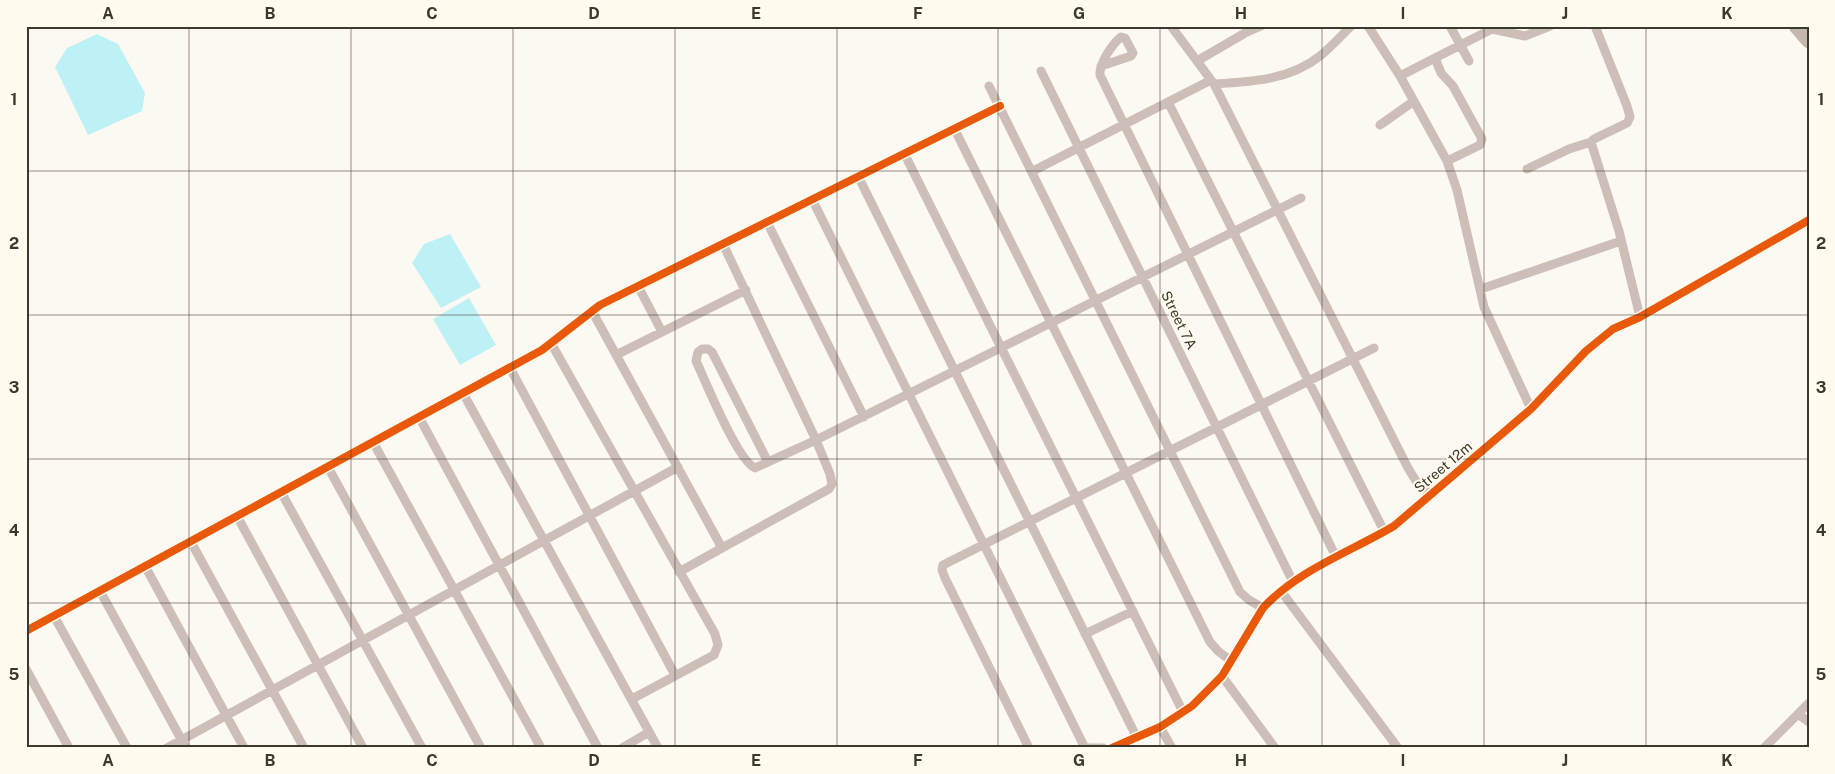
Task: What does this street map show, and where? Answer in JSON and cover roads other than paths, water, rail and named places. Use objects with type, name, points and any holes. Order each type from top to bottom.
[{"type":"highway","points":[[1796,26],[1809,41]]},
{"type":"street","points":[[1171,26],[1213,82],[1408,468],[1416,481],[1430,494]]},
{"type":"street","points":[[1197,60],[1261,26]]},
{"type":"street","points":[[1033,171],[1168,102],[1213,82],[1260,81],[1289,74],[1320,56],[1351,26]]},
{"type":"street","points":[[1368,26],[1400,76],[1447,161],[1458,190],[1484,307],[1530,409]]},
{"type":"street","points":[[1450,26],[1469,61]]},
{"type":"street","points":[[1400,76],[1492,29],[1525,36],[1550,26]]},
{"type":"street","points":[[1527,168],[1569,149],[1591,142],[1628,123],[1630,118],[1627,106],[1595,26]]},
{"type":"street","points":[[1435,58],[1441,73],[1453,86],[1482,140],[1480,146],[1447,161]]},
{"type":"street","points":[[1101,66],[1100,75],[1336,557]]},
{"type":"street","name":"Street 7A","points":[[1040,71],[1293,582]]},
{"type":"street","points":[[990,86],[1240,592],[1262,608]]},
{"type":"street","points":[[1380,125],[1414,101]]},
{"type":"street","points":[[1168,102],[1384,531]]},
{"type":"street","points":[[26,631],[542,350],[600,305],[1000,106]]},
{"type":"street","points":[[954,128],[1210,642],[1231,661]]},
{"type":"street","points":[[1591,142],[1621,241],[1640,316]]},
{"type":"street","points":[[904,153],[1183,712]]},
{"type":"street","points":[[858,176],[1137,738]]},
{"type":"street","points":[[768,462],[712,352],[708,348],[702,348],[698,352],[696,361],[738,448],[747,462],[755,468],[816,440],[909,395],[1301,198]]},
{"type":"street","points":[[812,199],[1085,748],[1102,748]]},
{"type":"street","name":"Street 12m","points":[[1112,748],[1160,727],[1192,706],[1222,676],[1262,608],[1281,591],[1336,557],[1394,526],[1530,409],[1586,351],[1613,330],[1809,220]]},
{"type":"street","points":[[767,222],[864,417]]},
{"type":"street","points":[[1481,289],[1621,241]]},
{"type":"street","points":[[679,572],[829,489],[832,484],[830,474],[816,440],[746,290],[722,244]]},
{"type":"street","points":[[638,286],[662,332]]},
{"type":"street","points":[[616,355],[746,290]]},
{"type":"street","points":[[592,311],[722,548]]},
{"type":"street","points":[[551,343],[715,634],[718,645],[714,655],[675,674],[632,700]]},
{"type":"street","points":[[1029,748],[942,570],[943,565],[1374,348]]},
{"type":"street","points":[[510,368],[675,674]]},
{"type":"street","points":[[463,393],[658,748]]},
{"type":"street","points":[[419,417],[598,748]]},
{"type":"street","points":[[373,442],[541,748]]},
{"type":"street","points":[[328,467],[481,748]]},
{"type":"street","points":[[167,748],[184,744],[226,715],[678,467]]},
{"type":"street","points":[[281,492],[422,748]]},
{"type":"street","points":[[237,516],[362,748]]},
{"type":"street","points":[[191,542],[304,748]]},
{"type":"street","points":[[145,566],[244,748]]},
{"type":"street","points":[[100,591],[184,744]]},
{"type":"street","points":[[1281,591],[1398,748]]},
{"type":"street","points":[[1085,634],[1133,611]]},
{"type":"street","points":[[54,616],[127,748]]},
{"type":"street","points":[[26,668],[69,748]]},
{"type":"street","points":[[1222,676],[1275,748]]},
{"type":"street","points":[[1764,748],[1809,704]]},
{"type":"street","points":[[1798,714],[1809,722]]},
{"type":"street","points":[[1160,727],[1172,748]]},
{"type":"street","points":[[622,748],[650,732]]},
{"type":"water","points":[[97,34],[118,44],[145,93],[142,111],[88,135],[55,67],[67,48]]},
{"type":"water","points":[[450,234],[481,287],[441,308],[412,263],[424,244]]},
{"type":"water","points":[[469,298],[496,345],[460,365],[433,319]]}]
